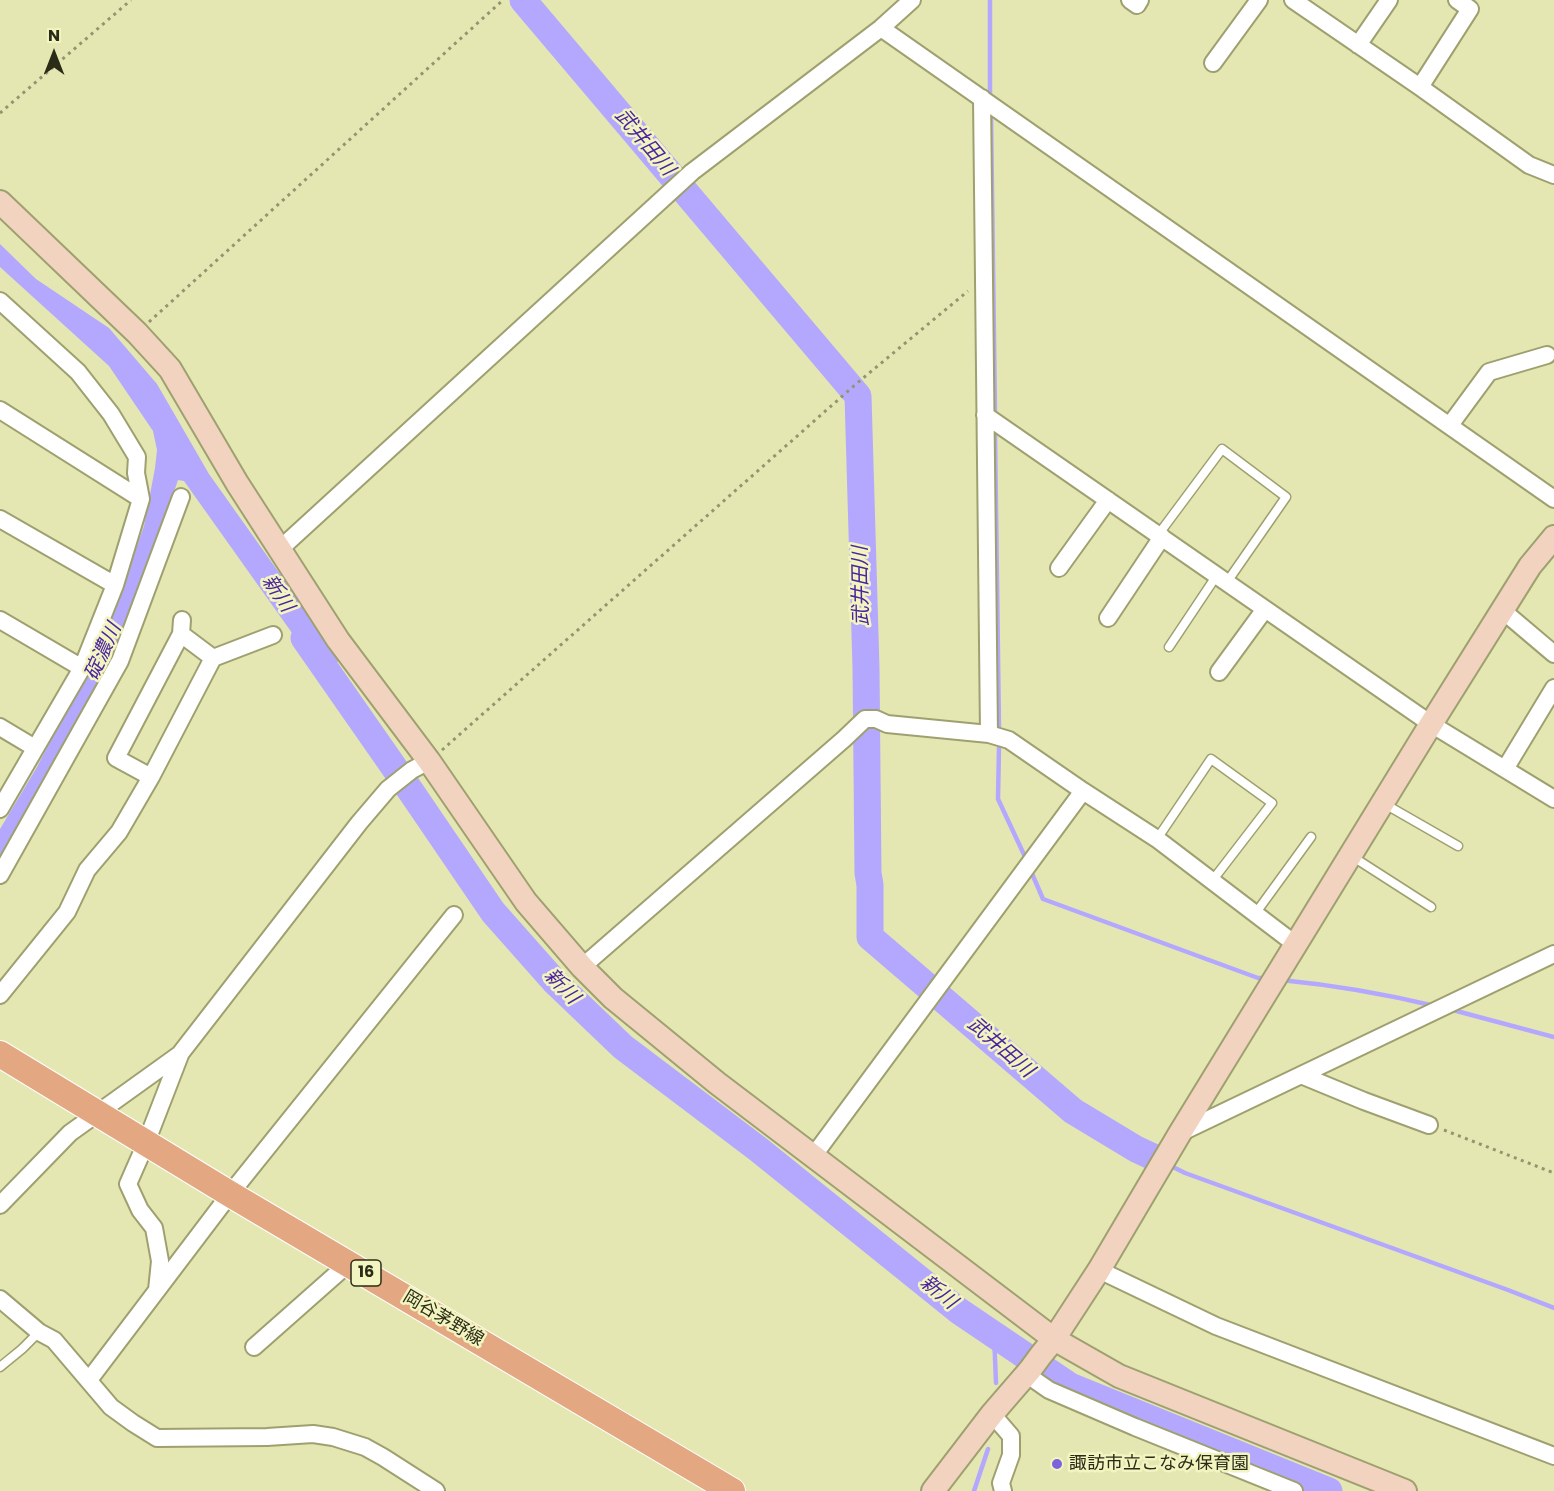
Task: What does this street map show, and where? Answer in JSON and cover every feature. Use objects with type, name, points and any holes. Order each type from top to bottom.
[{"type":"main road","name":"岡谷茅野線","points":[[0,1054],[230,1194],[732,1491]]},
{"type":"street","points":[[280,549],[692,172],[881,28],[912,0]]},
{"type":"street","points":[[1130,0],[1137,5],[1140,0]]},
{"type":"street","points":[[1213,63],[1258,0]]},
{"type":"street","points":[[1293,0],[1529,165],[1554,175]]},
{"type":"street","points":[[1358,45],[1389,0]]},
{"type":"street","points":[[1420,87],[1470,9],[1457,0]]},
{"type":"street","points":[[881,28],[1554,499]]},
{"type":"street","points":[[982,98],[988,734]]},
{"type":"street","points":[[0,202],[137,333],[170,369],[237,483],[420,766],[525,902],[582,967],[613,998],[717,1083],[814,1155],[875,1204],[1038,1359],[1049,1390],[1124,1423],[1294,1491]]},
{"type":"street","points":[[0,301],[78,372],[111,414],[137,458],[136,473],[141,499],[116,585],[82,668],[0,809]]},
{"type":"street","points":[[1450,425],[1489,372],[1547,355]]},
{"type":"street","points":[[0,410],[141,499]]},
{"type":"street","points":[[985,415],[1431,724],[1554,799]]},
{"type":"street","points":[[0,875],[120,661],[181,497]]},
{"type":"street","points":[[1059,568],[1108,500]]},
{"type":"street","points":[[0,519],[116,585]]},
{"type":"street","points":[[1108,618],[1160,536]]},
{"type":"street","points":[[933,1491],[1038,1359],[1099,1270],[1180,1133],[1431,724],[1530,566],[1554,537]]},
{"type":"street","points":[[1219,672],[1265,609]]},
{"type":"street","points":[[1502,610],[1554,654]]},
{"type":"street","points":[[0,620],[82,668]]},
{"type":"street","points":[[151,777],[116,758],[182,627],[213,658]]},
{"type":"street","points":[[0,995],[67,912],[87,870],[119,832],[151,777],[213,658],[273,635]]},
{"type":"street","points":[[1505,770],[1554,688]]},
{"type":"street","points":[[582,967],[870,719],[887,724],[988,734],[1009,740],[1157,839],[1295,944]]},
{"type":"street","points":[[0,727],[35,748]]},
{"type":"street","points":[[0,1205],[70,1133],[180,1054],[359,823],[391,787],[420,766]]},
{"type":"street","points":[[814,1155],[1083,791]]},
{"type":"street","points":[[89,1380],[230,1194],[454,915]]},
{"type":"street","points":[[1180,1133],[1554,954]]},
{"type":"street","points":[[157,1290],[160,1262],[154,1228],[140,1210],[128,1184],[180,1054]]},
{"type":"street","points":[[1301,1075],[1429,1125]]},
{"type":"street","points":[[254,1347],[349,1263]]},
{"type":"street","points":[[1099,1270],[1216,1326],[1554,1456]]},
{"type":"street","points":[[0,1299],[39,1332],[54,1340],[111,1407],[157,1438],[267,1437],[313,1434],[333,1437],[365,1447],[436,1491]]},
{"type":"street","points":[[1038,1359],[1119,1376],[1405,1491]]},
{"type":"street","points":[[992,1414],[1011,1436],[1011,1455],[1001,1483],[1003,1491]]},
{"type":"lane","points":[[1160,536],[1222,449],[1286,497],[1169,647]]},
{"type":"lane","points":[[1157,839],[1211,759],[1272,803],[1212,881]]},
{"type":"lane","points":[[1382,803],[1458,846]]},
{"type":"lane","points":[[1255,914],[1311,837]]},
{"type":"lane","points":[[1350,855],[1431,907]]},
{"type":"lane","points":[[0,1367],[39,1332]]},
{"type":"path","points":[[0,113],[131,0]]},
{"type":"path","points":[[137,333],[502,1]]},
{"type":"path","points":[[420,766],[856,384],[983,278]]},
{"type":"path","points":[[1429,1125],[1554,1173]]},
{"type":"water","name":"碇濃川","points":[[0,244],[36,279],[109,328],[157,384],[209,474],[341,660],[319,671],[184,481],[178,480],[150,563],[101,683],[0,863],[0,829],[37,767],[80,683],[108,622],[134,554],[144,526],[157,450],[153,431],[109,366],[0,267]]},
{"type":"waterway","name":"武井田川","points":[[523,0],[858,396],[866,668],[870,937],[1073,1111],[1151,1156]]},
{"type":"waterway","points":[[990,0],[990,94]]},
{"type":"waterway","points":[[991,116],[995,411]]},
{"type":"waterway","points":[[995,434],[999,727]]},
{"type":"waterway","name":"新川","points":[[304,638],[493,912],[555,982],[623,1047],[758,1149],[959,1311],[1070,1386],[1329,1491]]},
{"type":"waterway","points":[[999,748],[998,799],[1027,861]]},
{"type":"waterway","points":[[1030,869],[1043,899],[1258,978],[1267,978]]},
{"type":"waterway","points":[[1281,980],[1359,990],[1435,1006]]},
{"type":"waterway","points":[[1449,1009],[1554,1037]]},
{"type":"waterway","points":[[1169,1165],[1185,1173],[1554,1308]]},
{"type":"waterway","points":[[994,1334],[996,1383]]},
{"type":"waterway","points":[[974,1491],[988,1449]]},
{"type":"place","name":"諏訪市立こなみ保育園","points":[[1057,1464]]}]
